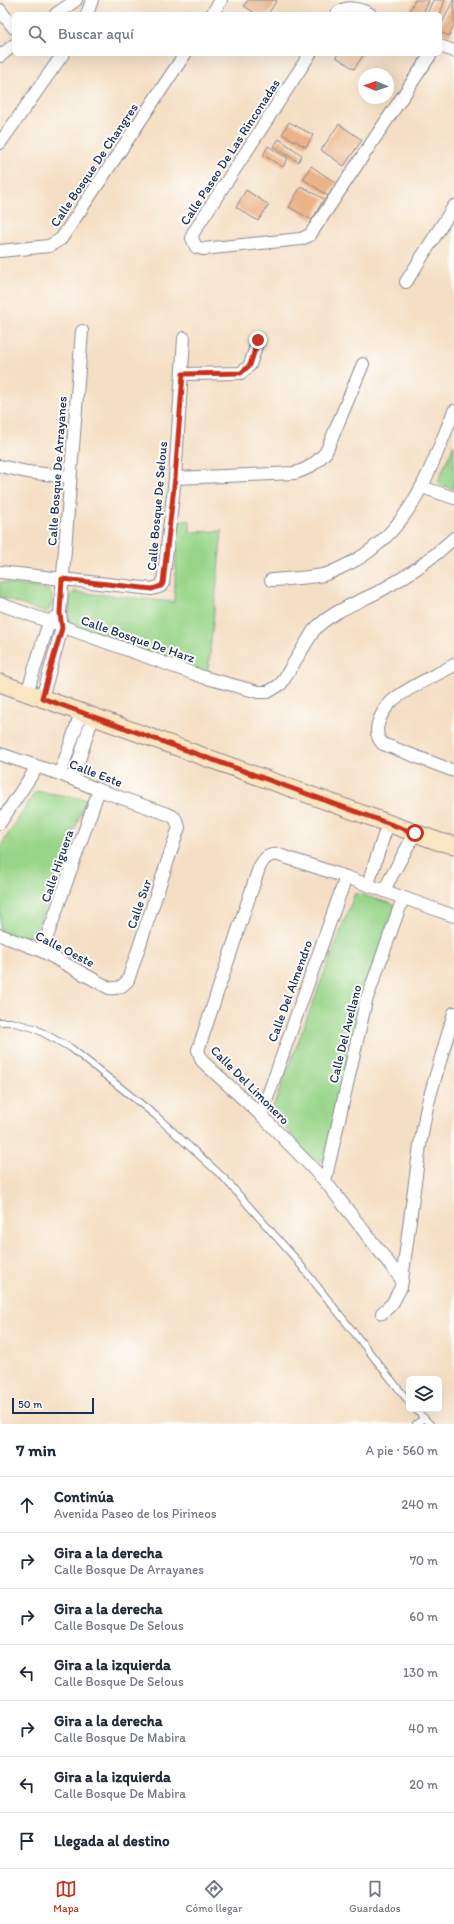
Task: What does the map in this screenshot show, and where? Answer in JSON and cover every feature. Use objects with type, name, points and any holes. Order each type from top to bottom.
[{"type":"street","points":[[59,12],[76,0]]},
{"type":"street","points":[[88,12],[92,0]]},
{"type":"street","points":[[340,12],[345,9],[352,8],[364,12]]},
{"type":"street","points":[[0,10],[12,25]]},
{"type":"street","points":[[442,47],[454,51]]},
{"type":"street","points":[[0,142],[62,56]]},
{"type":"street","name":"Calle Bosque De Changres","points":[[0,251],[49,246],[61,239],[184,56]]},
{"type":"street","name":"Calle Paseo De Las Rinconadas","points":[[309,56],[193,233],[192,238],[196,247],[203,249],[301,240],[310,235],[430,56]]},
{"type":"street","points":[[406,282],[454,206]]},
{"type":"street","name":"Calle Bosque De Arrayanes","points":[[34,696],[62,628],[60,613],[62,579],[82,331]]},
{"type":"street","name":"Calle Bosque De Selous","points":[[0,572],[152,589],[161,586],[165,578],[175,478],[183,374],[184,338]]},
{"type":"street","points":[[183,374],[241,373],[250,365],[258,340]]},
{"type":"street","points":[[175,478],[295,473],[307,470],[326,452],[363,364]]},
{"type":"street","points":[[271,580],[323,574],[350,563],[371,551],[394,531],[405,517],[422,487],[454,411]]},
{"type":"street","points":[[0,466],[27,472],[70,477]]},
{"type":"street","points":[[422,487],[454,498]]},
{"type":"street","name":"Calle Bosque De Harz","points":[[0,604],[62,628],[203,677],[258,692],[268,692],[281,684],[314,630],[321,622],[381,590],[414,570],[454,538]]},
{"type":"street","points":[[34,696],[49,622],[60,613]]},
{"type":"street","points":[[454,665],[392,701],[378,724],[376,735],[383,744],[454,771]]},
{"type":"street","points":[[0,683],[449,846]]},
{"type":"street","points":[[60,774],[87,714]]},
{"type":"street","points":[[73,779],[87,714]]},
{"type":"street","name":"Calle Este","points":[[0,754],[60,774],[99,790],[170,815],[178,822]]},
{"type":"street","points":[[0,823],[37,767]]},
{"type":"street","name":"Calle Higuera","points":[[42,951],[99,790]]},
{"type":"street","name":"Calle Sur","points":[[116,988],[123,985],[128,980],[178,834],[178,822]]},
{"type":"street","points":[[368,884],[388,823]]},
{"type":"street","points":[[384,890],[415,833]]},
{"type":"street","name":"Calle Del Limonero","points":[[346,876],[279,855],[269,855],[263,860],[198,1050],[202,1061],[261,1115],[325,1181],[402,1280]]},
{"type":"street","points":[[346,876],[454,916]]},
{"type":"street","name":"Calle Del Almendro","points":[[261,1115],[346,876]]},
{"type":"street","name":"Calle Del Avellano","points":[[325,1181],[366,1001],[404,898]]},
{"type":"street","name":"Calle Oeste","points":[[0,935],[42,951],[109,988],[116,988]]},
{"type":"street","points":[[382,1314],[392,1304],[397,1296],[402,1280],[420,1144],[427,1106],[454,1013]]},
{"type":"lane","points":[[0,1022],[10,1022],[34,1028],[71,1048],[155,1115],[224,1178],[295,1258],[406,1398]]},
{"type":"lane","points":[[418,1412],[430,1424]]},
{"type":"lane","points":[[416,1424],[424,1418]]},
{"type":"green space","points":[[454,444],[454,489],[441,485],[438,481]]},
{"type":"green space","points":[[178,520],[190,521],[190,532],[222,531],[207,674],[69,624],[70,597],[74,592],[174,602]]},
{"type":"green space","points":[[0,582],[50,590],[52,605],[46,613],[0,597]]},
{"type":"green space","points":[[36,791],[86,799],[31,944],[0,934],[0,847]]},
{"type":"green space","points":[[355,893],[393,904],[396,909],[327,1158],[317,1162],[312,1159],[274,1115],[272,1110]]},
{"type":"building","points":[[248,0],[277,0],[269,12],[253,12],[244,6]]},
{"type":"building","points":[[415,0],[429,0],[424,12],[409,12]]},
{"type":"building","points":[[433,0],[445,0],[441,12],[428,12]]},
{"type":"building","points":[[454,0],[454,26],[449,36],[442,33],[442,24]]},
{"type":"building","points":[[337,56],[363,56],[354,69],[336,57]]},
{"type":"building","points":[[289,122],[313,135],[306,147],[282,134]]},
{"type":"building","points":[[339,124],[362,140],[344,166],[321,150]]},
{"type":"building","points":[[279,139],[302,155],[298,162],[274,146]]},
{"type":"building","points":[[268,146],[288,158],[283,167],[263,155]]},
{"type":"building","points":[[311,166],[336,183],[328,196],[303,179]]},
{"type":"building","points":[[301,186],[324,199],[312,220],[289,207]]},
{"type":"building","points":[[246,190],[269,205],[258,221],[236,207]]},
{"type":"route","points":[[258,340],[250,365],[241,373],[183,374],[175,478],[165,578],[163,583],[161,586],[152,589],[62,579],[60,613],[62,628],[42,698],[415,833]]}]
